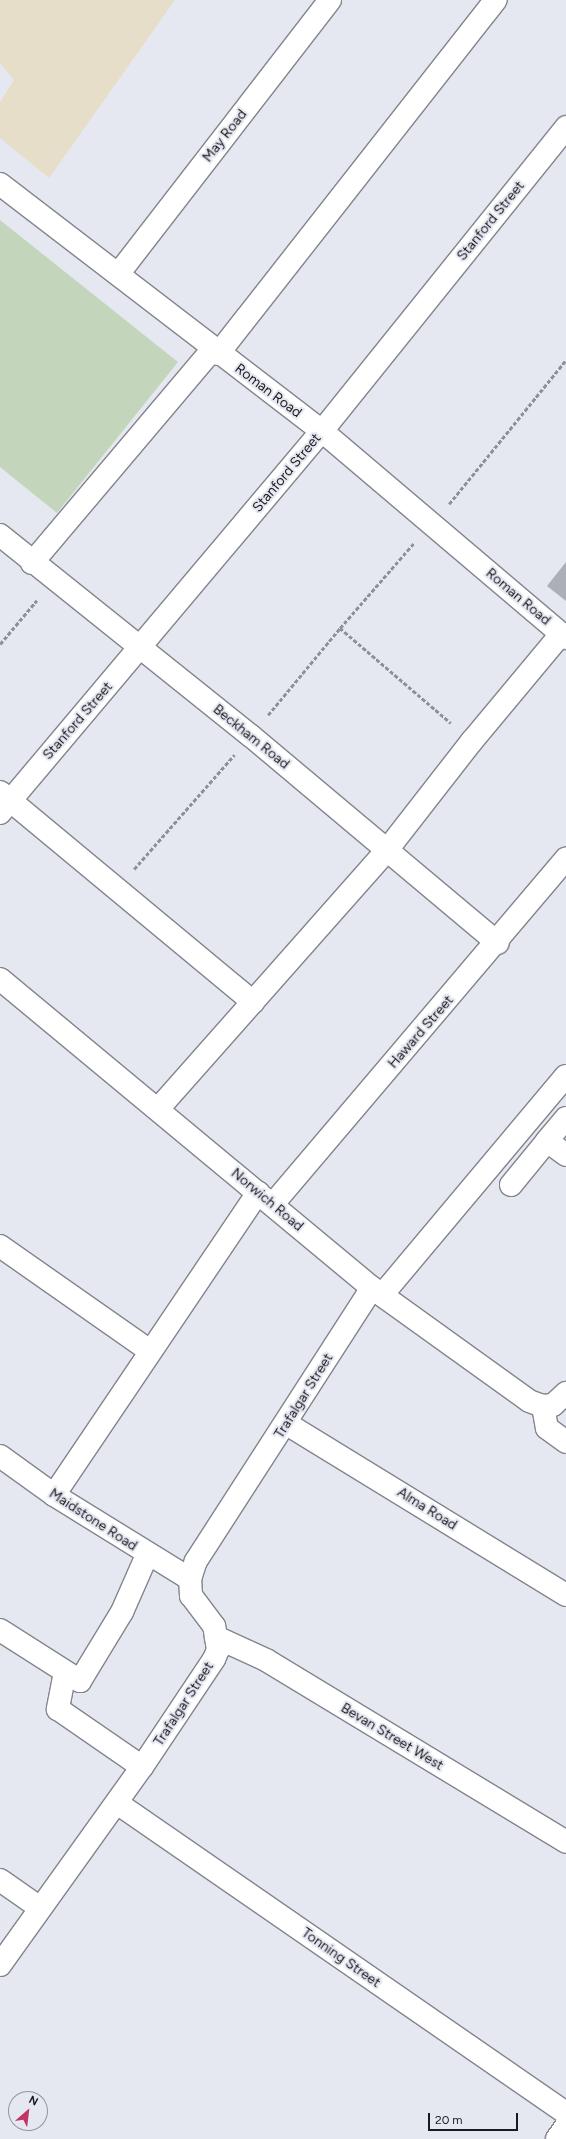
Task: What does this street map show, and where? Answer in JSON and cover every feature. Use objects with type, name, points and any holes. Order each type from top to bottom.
[{"type":"street","name":"May Road","points":[[119,273],[330,0]]},
{"type":"street","points":[[32,563],[215,351],[496,0]]},
{"type":"street","name":"Stanford Street","points":[[3,802],[141,647],[322,431],[566,127]]},
{"type":"street","name":"Roman Road","points":[[0,184],[119,273],[215,351],[322,431],[564,636]]},
{"type":"street","name":"Beckham Road","points":[[0,536],[53,581],[141,647],[498,943]]},
{"type":"street","points":[[158,1109],[387,850],[472,741],[564,636]]},
{"type":"street","points":[[3,802],[253,1002]]},
{"type":"street","name":"Haward Street","points":[[54,1495],[150,1352],[266,1198],[498,943],[566,858]]},
{"type":"street","name":"Norwich Road","points":[[0,980],[377,1291],[529,1401],[543,1406]]},
{"type":"street","name":"Trafalgar Street","points":[[0,1966],[40,1908],[117,1803],[214,1659],[218,1650],[214,1626],[191,1596],[190,1579],[196,1561],[377,1291],[566,1076]]},
{"type":"street","points":[[511,1185],[566,1118]]},
{"type":"street","points":[[547,1141],[566,1155]]},
{"type":"street","points":[[0,1246],[150,1352]]},
{"type":"street","points":[[566,1393],[553,1405],[543,1406],[547,1428],[566,1442]]},
{"type":"street","name":"Alma Road","points":[[288,1424],[566,1595]]},
{"type":"street","name":"Maidstone Road","points":[[0,1456],[54,1495],[147,1555],[190,1579]]},
{"type":"street","points":[[0,1630],[80,1681],[122,1612],[147,1555]]},
{"type":"street","name":"Bevan Street West","points":[[216,1636],[266,1660],[566,1842]]},
{"type":"street","points":[[65,1672],[58,1709],[142,1767]]},
{"type":"street","name":"Tonning Street","points":[[117,1803],[566,2113]]},
{"type":"street","points":[[0,1880],[40,1908]]},
{"type":"street","points":[[557,2139],[566,2126]]},
{"type":"path","points":[[340,628],[431,524],[566,360]]},
{"type":"path","points":[[0,644],[53,581]]},
{"type":"shaded area","points":[[0,0],[175,0],[49,178],[0,138],[0,102],[14,80],[0,63]]},
{"type":"green space","points":[[0,220],[178,362],[57,513],[0,467]]},
{"type":"building","points":[[566,562],[566,601],[547,586]]}]
